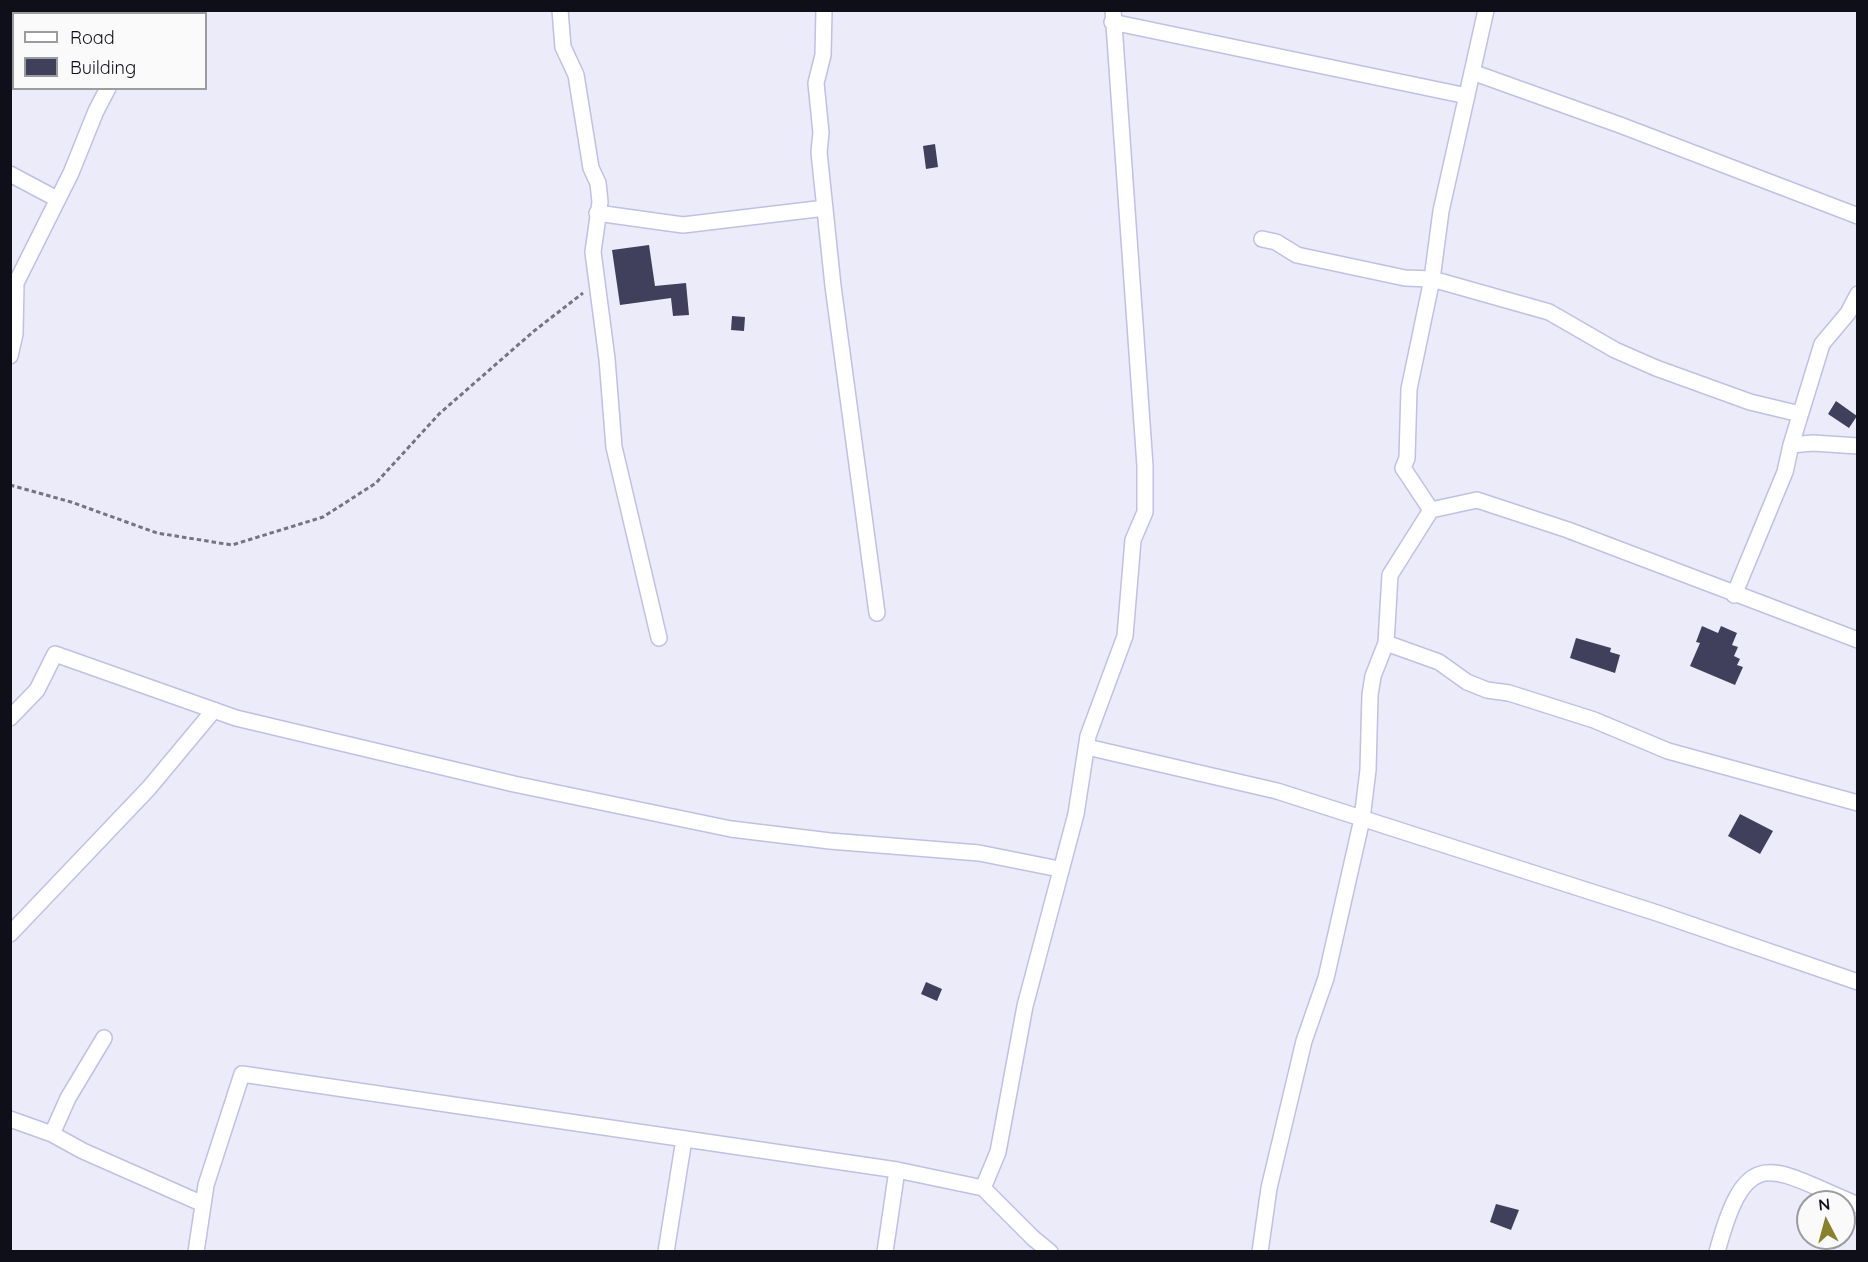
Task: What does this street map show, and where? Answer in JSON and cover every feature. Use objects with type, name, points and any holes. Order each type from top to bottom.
[{"type":"street","points":[[560,10],[563,47],[576,75],[591,168],[598,183],[600,202],[593,252],[607,359],[614,447],[659,639]]},
{"type":"street","points":[[824,10],[823,55],[816,83],[825,208],[833,286],[877,613]]},
{"type":"street","points":[[1431,510],[1403,468],[1407,458],[1408,389],[1432,279],[1441,211],[1486,10]]},
{"type":"street","points":[[983,1188],[998,1152],[1025,1006],[1059,869],[1076,814],[1095,714],[1125,636],[1132,540],[1145,512],[1146,494],[1112,16],[1467,96]]},
{"type":"street","points":[[1472,72],[1620,125],[1857,216]]},
{"type":"street","points":[[10,356],[15,334],[16,283],[107,90]]},
{"type":"street","points":[[10,174],[57,199]]},
{"type":"street","points":[[597,213],[683,225],[825,208]]},
{"type":"street","points":[[1262,239],[1276,242],[1297,255],[1405,278],[1432,279],[1549,312],[1615,350],[1656,368],[1750,402],[1800,414]]},
{"type":"street","points":[[1734,595],[1785,472],[1822,344],[1848,314],[1857,294]]},
{"type":"street","points":[[1791,445],[1813,443],[1857,446]]},
{"type":"street","points":[[1260,1251],[1269,1188],[1304,1041],[1326,978],[1362,819],[1368,770],[1373,676],[1386,643],[1390,575],[1431,510],[1477,500],[1568,530],[1857,640]]},
{"type":"street","points":[[1386,643],[1439,662],[1467,682],[1487,690],[1509,693],[1594,720],[1679,754],[1857,803]]},
{"type":"street","points":[[10,718],[37,690],[55,654],[214,710],[346,746],[514,784],[731,829],[830,841],[980,853],[1059,869]]},
{"type":"street","points":[[10,934],[149,788],[214,710]]},
{"type":"street","points":[[1087,747],[1277,791],[1646,910],[1857,982]]},
{"type":"street","points":[[52,1134],[68,1098],[104,1038]]},
{"type":"street","points":[[196,1251],[206,1185],[242,1074],[897,1170],[983,1188],[1033,1238],[1050,1251]]},
{"type":"street","points":[[10,1119],[52,1134],[83,1151],[203,1204]]},
{"type":"street","points":[[666,1251],[684,1139]]},
{"type":"street","points":[[885,1251],[897,1170]]},
{"type":"street","points":[[1717,1251],[1735,1197],[1740,1188],[1759,1173],[1777,1172],[1857,1205]]},
{"type":"path","points":[[10,486],[71,502],[157,533],[232,545],[323,517],[376,483],[439,414],[534,331],[584,292]]},
{"type":"building","points":[[935,144],[938,167],[926,169],[923,146]]},
{"type":"building","points":[[649,245],[655,286],[686,283],[689,315],[673,316],[671,298],[620,305],[612,250]]},
{"type":"building","points":[[732,316],[745,317],[744,331],[731,330]]},
{"type":"building","points":[[1836,401],[1857,416],[1849,428],[1828,414]]},
{"type":"building","points":[[1702,626],[1718,633],[1721,626],[1737,633],[1732,645],[1738,647],[1734,656],[1740,659],[1737,665],[1743,667],[1735,685],[1690,666],[1700,643],[1696,642]]},
{"type":"building","points":[[1576,638],[1611,648],[1610,652],[1620,655],[1615,673],[1570,658]]},
{"type":"building","points":[[1740,814],[1773,831],[1760,854],[1728,836]]},
{"type":"building","points":[[926,982],[942,989],[937,1001],[921,994]]},
{"type":"building","points":[[1496,1204],[1519,1210],[1511,1230],[1490,1222]]}]
